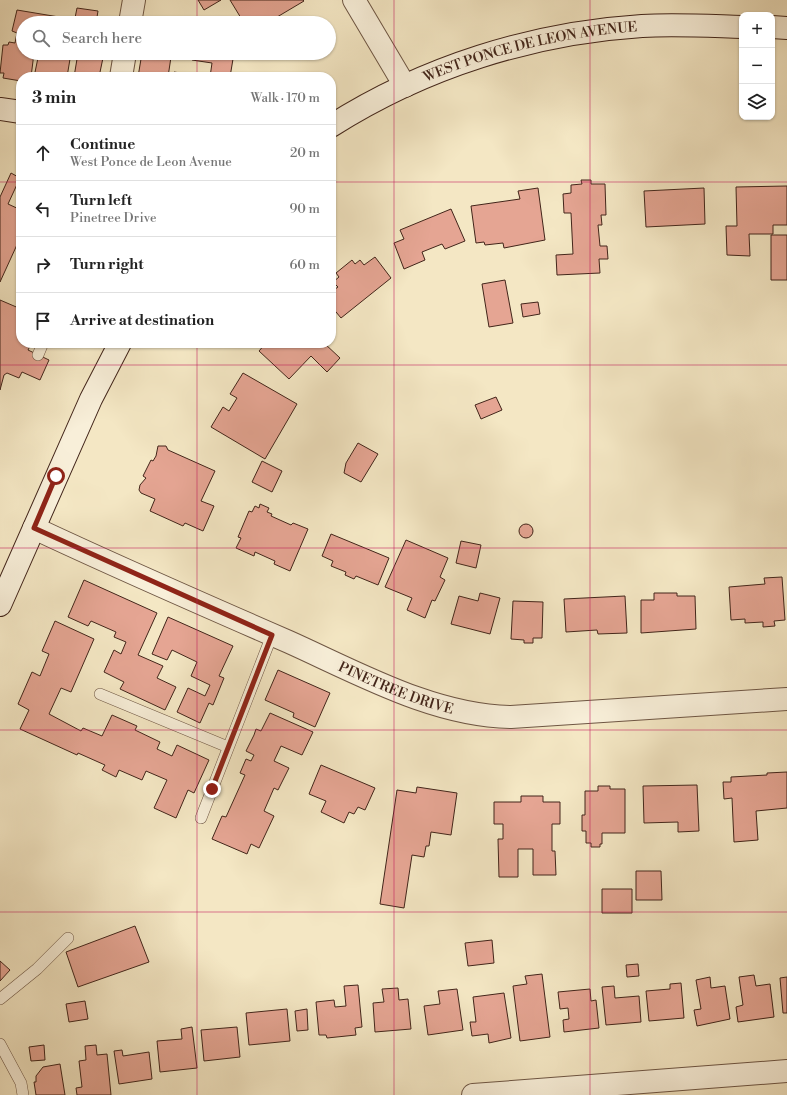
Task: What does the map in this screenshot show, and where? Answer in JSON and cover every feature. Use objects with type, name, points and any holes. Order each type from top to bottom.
[{"type":"street","points":[[131,16],[134,0]]},
{"type":"street","points":[[354,0],[405,86]]},
{"type":"street","name":"WEST PONCE DE LEON AVENUE","points":[[336,123],[405,86],[468,60],[521,45],[559,37],[642,26],[739,27]]},
{"type":"street","points":[[775,27],[787,28]]},
{"type":"street","points":[[122,72],[124,60]]},
{"type":"street","points":[[0,109],[16,111]]},
{"type":"street","points":[[0,605],[91,398],[117,348]]},
{"type":"street","name":"PINETREE DRIVE","points":[[34,528],[272,635],[426,701],[450,709],[491,716],[603,712],[787,699]]},
{"type":"street","points":[[473,1095],[564,1092],[787,1071]]},
{"type":"lane","points":[[38,355],[41,348]]},
{"type":"lane","points":[[200,818],[272,635]]},
{"type":"lane","points":[[100,694],[228,747]]},
{"type":"lane","points":[[0,999],[37,969],[68,938]]},
{"type":"lane","points":[[0,1044],[21,1082],[23,1095]]},
{"type":"building","points":[[198,0],[221,0],[204,10]]},
{"type":"building","points":[[230,0],[304,1],[279,16],[240,16]]},
{"type":"building","points":[[77,8],[98,11],[97,16],[75,16]]},
{"type":"building","points":[[17,10],[53,16],[16,16],[16,33],[12,31]]},
{"type":"building","points":[[16,38],[16,60],[33,60],[32,72],[16,72],[16,80],[3,78],[4,73],[0,73],[3,45],[8,45],[9,42],[15,43]]},
{"type":"building","points":[[38,60],[70,60],[68,72],[35,72]]},
{"type":"building","points":[[77,60],[103,60],[100,72],[75,72]]},
{"type":"building","points":[[141,60],[171,60],[169,72],[139,72]]},
{"type":"building","points":[[192,60],[233,60],[231,72],[211,72],[212,63]]},
{"type":"building","points":[[11,173],[16,176],[16,187],[8,204],[16,208],[16,247],[0,282],[0,197]]},
{"type":"building","points":[[581,180],[591,180],[591,184],[605,184],[606,215],[601,215],[602,225],[598,225],[600,246],[607,246],[608,259],[599,259],[600,273],[557,275],[556,255],[573,254],[571,213],[564,213],[563,194],[571,193],[571,185],[582,184]]},
{"type":"building","points":[[787,186],[787,225],[773,225],[773,234],[749,234],[750,256],[727,255],[726,226],[737,226],[736,187]]},
{"type":"building","points":[[538,188],[545,240],[504,248],[503,243],[485,245],[484,242],[476,243],[471,206],[520,199],[518,191]]},
{"type":"building","points":[[704,188],[705,224],[646,227],[644,191]]},
{"type":"building","points":[[451,209],[465,241],[445,249],[442,244],[422,252],[425,260],[404,269],[394,243],[404,239],[400,230]]},
{"type":"building","points":[[771,235],[787,235],[787,280],[771,280]]},
{"type":"building","points":[[375,257],[391,278],[341,318],[336,312],[336,288],[338,287],[336,285],[336,280],[339,277],[336,273],[352,260],[355,264],[360,260],[364,265]]},
{"type":"building","points":[[505,280],[513,323],[489,327],[482,284]]},
{"type":"building","points":[[0,300],[16,307],[16,348],[29,348],[28,350],[49,360],[40,380],[22,372],[19,378],[7,373],[4,375],[0,390]]},
{"type":"building","points":[[538,302],[540,314],[523,317],[521,304]]},
{"type":"building","points":[[262,348],[329,348],[340,358],[327,372],[311,356],[289,379],[259,351]]},
{"type":"building","points":[[243,373],[297,404],[265,459],[211,427],[223,407],[229,411],[237,398],[230,394]]},
{"type":"building","points":[[496,397],[502,410],[481,419],[475,405]]},
{"type":"building","points":[[358,443],[378,454],[361,482],[344,473],[346,463]]},
{"type":"building","points":[[158,446],[166,446],[168,450],[215,471],[201,501],[214,506],[203,531],[185,523],[183,526],[150,511],[155,499],[141,493],[139,490],[140,485],[146,478],[143,476],[151,460],[153,461],[156,456]]},
{"type":"building","points":[[262,461],[282,471],[272,492],[252,482]]},
{"type":"building","points":[[260,504],[269,508],[267,512],[272,514],[271,516],[291,525],[293,523],[308,529],[290,571],[274,564],[275,561],[255,552],[254,556],[236,548],[241,538],[238,537],[249,511],[252,512],[255,506],[259,508]]},
{"type":"building","points":[[526,524],[531,526],[533,531],[531,536],[526,538],[521,536],[519,531],[521,526]]},
{"type":"building","points":[[331,534],[389,558],[378,585],[356,576],[354,579],[345,575],[346,572],[331,566],[333,561],[322,556]]},
{"type":"building","points":[[406,540],[448,558],[440,577],[445,580],[435,601],[432,600],[425,618],[407,610],[412,598],[385,587]]},
{"type":"building","points":[[461,541],[481,545],[476,568],[456,563]]},
{"type":"building","points":[[782,577],[785,620],[774,621],[775,626],[763,627],[763,622],[745,623],[745,619],[731,620],[729,587],[765,584],[764,578]]},
{"type":"building","points":[[84,580],[157,613],[138,655],[163,666],[157,678],[176,687],[165,710],[120,689],[124,682],[104,672],[114,650],[121,654],[126,642],[114,637],[116,632],[91,621],[88,626],[68,617]]},
{"type":"building","points":[[480,593],[500,598],[490,634],[451,624],[459,596],[478,601]]},
{"type":"building","points":[[654,593],[677,593],[677,596],[695,596],[696,629],[641,633],[641,600],[654,600]]},
{"type":"building","points":[[625,596],[627,633],[598,634],[597,630],[566,632],[564,599]]},
{"type":"building","points":[[513,601],[543,602],[542,638],[533,638],[533,643],[524,643],[524,640],[511,639]]},
{"type":"building","points":[[168,617],[233,646],[219,676],[224,678],[213,705],[209,703],[200,723],[177,712],[188,688],[205,696],[210,685],[191,676],[197,662],[172,650],[167,660],[152,654]]},
{"type":"building","points":[[55,621],[94,639],[71,692],[61,688],[49,714],[81,731],[83,728],[102,736],[112,715],[137,726],[135,730],[160,742],[157,749],[172,756],[177,745],[209,760],[194,793],[188,790],[176,818],[154,808],[167,780],[146,771],[142,780],[119,770],[116,777],[102,770],[105,765],[78,753],[77,755],[20,729],[29,710],[18,704],[32,672],[40,676],[49,654],[42,651]]},
{"type":"building","points":[[278,670],[330,693],[315,727],[293,717],[294,713],[265,700]]},
{"type":"building","points":[[270,713],[313,732],[302,755],[281,746],[274,761],[289,768],[278,790],[274,788],[264,811],[274,816],[259,848],[251,844],[247,854],[212,839],[222,816],[226,817],[245,775],[240,773],[246,759],[251,761],[254,755],[246,751],[256,729],[261,731]]},
{"type":"building","points":[[321,765],[375,788],[365,810],[358,807],[354,814],[349,812],[344,823],[321,812],[326,801],[309,794]]},
{"type":"building","points":[[787,772],[787,808],[756,811],[758,840],[734,842],[732,798],[724,799],[723,782],[731,782],[731,777],[767,775],[767,773]]},
{"type":"building","points":[[697,785],[699,831],[678,832],[678,822],[644,823],[643,786]]},
{"type":"building","points":[[598,786],[610,786],[610,789],[625,789],[625,833],[602,833],[602,844],[600,844],[600,847],[591,847],[591,843],[586,843],[586,831],[582,831],[582,815],[585,815],[585,791],[598,791]]},
{"type":"building","points":[[417,787],[457,793],[451,835],[431,832],[429,846],[426,846],[424,857],[412,855],[404,908],[380,904],[397,790],[416,793]]},
{"type":"building","points":[[521,796],[543,796],[543,802],[560,802],[560,824],[552,824],[552,851],[555,851],[556,875],[533,875],[533,849],[518,849],[518,877],[499,877],[498,839],[503,839],[503,824],[494,824],[494,802],[521,802]]},
{"type":"building","points":[[636,871],[661,871],[662,900],[636,900]]},
{"type":"building","points":[[602,889],[632,889],[632,913],[602,913]]},
{"type":"building","points":[[135,926],[149,962],[78,987],[66,952]]},
{"type":"building","points":[[492,940],[494,963],[468,966],[465,943]]},
{"type":"building","points":[[0,961],[10,970],[0,981]]},
{"type":"building","points":[[638,964],[639,976],[627,977],[626,965]]},
{"type":"building","points":[[542,974],[550,1037],[520,1041],[513,986],[527,984],[525,976]]},
{"type":"building","points":[[754,975],[756,986],[770,984],[774,1017],[738,1022],[736,1007],[743,1005],[739,977]]},
{"type":"building","points":[[710,977],[711,988],[725,986],[730,1019],[697,1026],[694,1010],[701,1009],[696,980]]},
{"type":"building","points":[[787,977],[787,1013],[783,1013],[780,978]]},
{"type":"building","points":[[681,983],[684,1018],[649,1021],[646,991],[670,989],[670,984]]},
{"type":"building","points":[[358,985],[362,1027],[355,1028],[356,1035],[327,1038],[326,1035],[319,1035],[316,1002],[334,1000],[335,1007],[346,1006],[344,986]]},
{"type":"building","points":[[614,986],[615,998],[639,996],[641,1022],[606,1025],[602,987]]},
{"type":"building","points":[[398,988],[399,1000],[408,999],[411,1029],[375,1032],[373,1003],[384,1002],[382,989]]},
{"type":"building","points":[[457,989],[463,1030],[428,1035],[424,1006],[440,1004],[438,991]]},
{"type":"building","points":[[590,989],[591,1001],[596,1000],[599,1028],[564,1032],[563,1020],[569,1019],[568,1008],[560,1009],[558,992]]},
{"type":"building","points":[[504,993],[511,1038],[489,1043],[488,1034],[472,1036],[470,1022],[476,1022],[473,997]]},
{"type":"building","points":[[85,1001],[88,1019],[69,1022],[66,1004]]},
{"type":"building","points":[[287,1009],[290,1041],[249,1045],[246,1013]]},
{"type":"building","points":[[307,1009],[308,1030],[297,1031],[295,1011]]},
{"type":"building","points":[[192,1027],[197,1068],[160,1072],[157,1041],[182,1039],[181,1029]]},
{"type":"building","points":[[237,1027],[240,1057],[204,1061],[201,1030]]},
{"type":"building","points":[[44,1045],[45,1060],[31,1061],[29,1047]]},
{"type":"building","points":[[96,1045],[97,1055],[107,1054],[111,1095],[77,1095],[76,1088],[82,1087],[79,1061],[86,1060],[85,1046]]},
{"type":"building","points":[[122,1050],[123,1056],[149,1052],[152,1079],[119,1084],[114,1051]]},
{"type":"building","points":[[60,1064],[65,1095],[36,1095],[34,1082],[36,1082],[36,1076],[43,1067]]},
{"type":"route","points":[[56,476],[34,528],[272,635],[212,789]]}]
